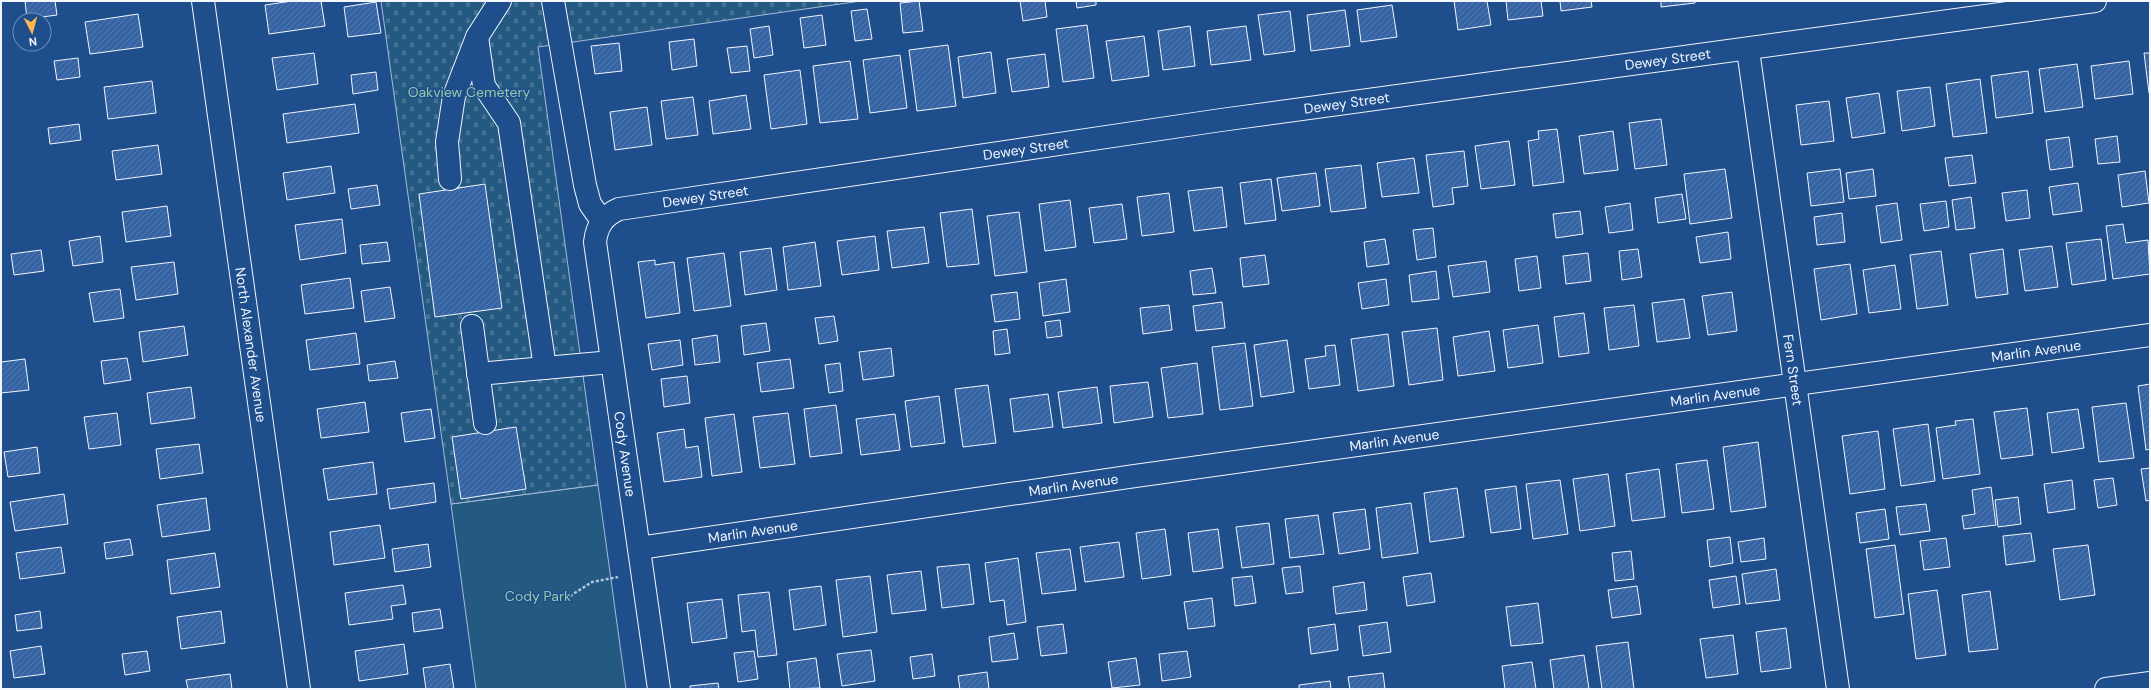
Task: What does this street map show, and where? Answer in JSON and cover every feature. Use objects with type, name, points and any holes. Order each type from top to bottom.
[{"type":"street","name":"North Alexander Avenue","points":[[203,1],[299,689]]},
{"type":"street","points":[[450,179],[447,142],[454,96],[477,37],[500,1]]},
{"type":"street","points":[[553,1],[584,186],[590,204],[602,221]]},
{"type":"street","name":"Dewey Street","points":[[602,221],[610,213],[619,210],[1213,122],[1748,50],[2095,1]]},
{"type":"street","points":[[477,37],[484,86],[509,123],[545,368]]},
{"type":"street","name":"Fern Street","points":[[1748,50],[1838,689]]},
{"type":"street","name":"Cody Avenue","points":[[602,221],[597,230],[595,242],[659,689]]},
{"type":"street","points":[[472,326],[485,423]]},
{"type":"street","name":"Marlin Avenue","points":[[639,548],[1128,477],[2150,335]]},
{"type":"street","points":[[478,374],[612,362]]},
{"type":"street","points":[[2109,689],[2150,683]]},
{"type":"path","points":[[570,596],[592,582],[620,577]]},
{"type":"green space","name":"Oakview Cemetery","points":[[381,1],[861,1],[538,47],[598,485],[451,504]]},
{"type":"green space","name":"Cody Park","points":[[598,485],[626,689],[476,689],[451,504]]},
{"type":"building","points":[[25,1],[55,1],[57,15],[52,16],[52,12],[26,12]]},
{"type":"building","points":[[292,1],[321,1],[325,26],[269,34],[265,5]]},
{"type":"building","points":[[919,1],[923,31],[903,33],[900,3]]},
{"type":"building","points":[[1020,1],[1045,1],[1047,17],[1023,21]]},
{"type":"building","points":[[1076,1],[1096,1],[1096,5],[1077,8]]},
{"type":"building","points":[[1454,1],[1487,1],[1491,25],[1458,30]]},
{"type":"building","points":[[1506,1],[1541,1],[1543,16],[1508,20]]},
{"type":"building","points":[[1560,1],[1591,1],[1592,7],[1561,11]]},
{"type":"building","points":[[1661,1],[1695,1],[1695,3],[1661,7]]},
{"type":"building","points":[[376,2],[381,33],[348,37],[344,7]]},
{"type":"building","points":[[1392,5],[1397,37],[1361,42],[1357,10]]},
{"type":"building","points":[[867,9],[872,39],[855,41],[851,11]]},
{"type":"building","points":[[1345,10],[1350,46],[1311,51],[1307,15]]},
{"type":"building","points":[[1290,11],[1295,51],[1264,55],[1258,15]]},
{"type":"building","points":[[138,14],[143,47],[90,54],[85,22]]},
{"type":"building","points":[[822,15],[826,45],[804,48],[800,18]]},
{"type":"building","points":[[1087,25],[1094,78],[1063,82],[1056,29]]},
{"type":"building","points":[[769,26],[773,55],[754,58],[750,29]]},
{"type":"building","points":[[1190,26],[1195,66],[1163,70],[1158,31]]},
{"type":"building","points":[[1246,26],[1251,60],[1211,65],[1207,31]]},
{"type":"building","points":[[1144,36],[1149,76],[1112,81],[1106,41]]},
{"type":"building","points":[[694,39],[697,66],[672,70],[669,42]]},
{"type":"building","points":[[619,43],[622,71],[595,74],[591,46]]},
{"type":"building","points":[[948,45],[956,106],[917,111],[909,50]]},
{"type":"building","points":[[747,46],[750,71],[731,73],[727,48]]},
{"type":"building","points":[[991,52],[996,93],[963,98],[958,57]]},
{"type":"building","points":[[314,53],[318,84],[277,90],[272,58]]},
{"type":"building","points":[[2144,53],[2150,53],[2150,93],[2149,93]]},
{"type":"building","points":[[1045,54],[1049,87],[1012,92],[1007,59]]},
{"type":"building","points":[[900,55],[907,108],[870,113],[863,60]]},
{"type":"building","points":[[78,58],[80,77],[57,80],[54,61]]},
{"type":"building","points":[[850,61],[858,119],[820,123],[813,66]]},
{"type":"building","points":[[2129,61],[2133,94],[2095,99],[2091,66]]},
{"type":"building","points":[[2077,64],[2083,107],[2045,112],[2039,69]]},
{"type":"building","points":[[800,70],[807,124],[771,129],[764,75]]},
{"type":"building","points":[[2028,71],[2033,113],[1996,118],[1991,76]]},
{"type":"building","points":[[376,72],[378,90],[353,94],[351,75]]},
{"type":"building","points":[[1980,79],[1987,133],[1953,137],[1946,84]]},
{"type":"building","points":[[152,81],[156,113],[108,119],[104,87]]},
{"type":"building","points":[[1930,87],[1935,126],[1902,131],[1897,91]]},
{"type":"building","points":[[1879,93],[1885,133],[1852,138],[1846,98]]},
{"type":"building","points":[[746,95],[751,129],[713,134],[709,101]]},
{"type":"building","points":[[693,97],[698,135],[666,139],[661,101]]},
{"type":"building","points":[[1829,101],[1834,141],[1801,145],[1796,105]]},
{"type":"building","points":[[355,104],[359,133],[287,143],[283,114]]},
{"type":"building","points":[[647,107],[652,145],[615,150],[610,112]]},
{"type":"building","points":[[1661,119],[1667,165],[1635,169],[1629,123]]},
{"type":"building","points":[[79,124],[81,140],[50,144],[48,128]]},
{"type":"building","points":[[1557,129],[1564,182],[1533,186],[1528,141],[1539,139],[1538,131]]},
{"type":"building","points":[[1613,131],[1618,170],[1584,174],[1579,136]]},
{"type":"building","points":[[2117,136],[2120,162],[2098,164],[2095,139]]},
{"type":"building","points":[[2069,137],[2073,167],[2050,170],[2046,140]]},
{"type":"building","points":[[1509,141],[1515,185],[1481,189],[1475,146]]},
{"type":"building","points":[[158,145],[162,174],[116,180],[112,151]]},
{"type":"building","points":[[1464,151],[1468,186],[1452,188],[1454,204],[1433,207],[1426,155]]},
{"type":"building","points":[[1972,155],[1976,183],[1949,186],[1945,158]]},
{"type":"building","points":[[1414,158],[1419,193],[1382,197],[1377,163]]},
{"type":"building","points":[[1361,165],[1366,208],[1331,212],[1325,169]]},
{"type":"building","points":[[331,166],[335,193],[287,200],[283,173]]},
{"type":"building","points":[[1725,169],[1732,218],[1690,224],[1684,174]]},
{"type":"building","points":[[1840,169],[1844,202],[1811,206],[1807,173]]},
{"type":"building","points":[[1873,169],[1876,196],[1849,199],[1846,173]]},
{"type":"building","points":[[2145,171],[2149,203],[2122,207],[2118,175]]},
{"type":"building","points":[[1316,173],[1320,206],[1282,211],[1277,178]]},
{"type":"building","points":[[1271,179],[1276,220],[1245,224],[1240,183]]},
{"type":"building","points":[[2078,183],[2082,211],[2053,215],[2049,187]]},
{"type":"building","points":[[485,184],[502,308],[435,317],[419,194]]},
{"type":"building","points":[[377,185],[380,205],[351,209],[348,189]]},
{"type":"building","points":[[1222,187],[1227,227],[1194,231],[1188,191]]},
{"type":"building","points":[[2027,190],[2030,218],[2006,221],[2002,193]]},
{"type":"building","points":[[1169,193],[1174,232],[1142,236],[1137,197]]},
{"type":"building","points":[[1682,194],[1686,219],[1658,223],[1655,198]]},
{"type":"building","points":[[1971,197],[1975,228],[1956,230],[1952,200]]},
{"type":"building","points":[[1070,200],[1076,247],[1045,251],[1039,204]]},
{"type":"building","points":[[1946,201],[1949,227],[1924,231],[1920,204]]},
{"type":"building","points":[[1630,203],[1633,230],[1609,233],[1605,207]]},
{"type":"building","points":[[1897,203],[1902,240],[1881,243],[1876,206]]},
{"type":"building","points":[[1122,204],[1127,239],[1094,243],[1089,208]]},
{"type":"building","points":[[167,206],[171,236],[126,242],[122,212]]},
{"type":"building","points":[[972,209],[979,264],[947,267],[940,213]]},
{"type":"building","points":[[1580,211],[1583,234],[1556,238],[1553,214]]},
{"type":"building","points":[[1019,212],[1027,272],[995,276],[987,216]]},
{"type":"building","points":[[1842,213],[1845,242],[1817,245],[1814,217]]},
{"type":"building","points":[[342,219],[346,253],[300,260],[295,225]]},
{"type":"building","points":[[2123,224],[2126,243],[2148,240],[2150,274],[2113,279],[2106,226]]},
{"type":"building","points":[[924,227],[929,263],[892,268],[887,231]]},
{"type":"building","points":[[1433,228],[1436,257],[1417,260],[1413,230]]},
{"type":"building","points":[[1728,232],[1731,259],[1700,263],[1696,237]]},
{"type":"building","points":[[100,236],[103,262],[73,266],[69,241]]},
{"type":"building","points":[[875,236],[879,270],[842,275],[837,241]]},
{"type":"building","points":[[1385,239],[1389,264],[1367,267],[1364,242]]},
{"type":"building","points":[[2101,239],[2106,280],[2072,285],[2066,243]]},
{"type":"building","points":[[387,242],[390,261],[362,264],[360,245]]},
{"type":"building","points":[[815,242],[821,286],[788,290],[783,247]]},
{"type":"building","points":[[2052,246],[2058,287],[2025,291],[2019,250]]},
{"type":"building","points":[[771,248],[777,290],[745,295],[740,252]]},
{"type":"building","points":[[1638,249],[1642,277],[1622,280],[1619,251]]},
{"type":"building","points":[[2003,249],[2008,294],[1976,298],[1970,254]]},
{"type":"building","points":[[41,250],[44,271],[14,275],[11,254]]},
{"type":"building","points":[[1941,251],[1948,305],[1917,309],[1910,255]]},
{"type":"building","points":[[724,253],[731,306],[694,311],[687,258]]},
{"type":"building","points":[[1588,253],[1591,281],[1566,284],[1563,256]]},
{"type":"building","points":[[1265,255],[1269,284],[1243,287],[1240,258]]},
{"type":"building","points":[[1537,256],[1541,288],[1519,291],[1515,259]]},
{"type":"building","points":[[655,260],[655,265],[674,262],[680,313],[646,318],[638,262]]},
{"type":"building","points":[[1486,261],[1490,292],[1453,297],[1448,266]]},
{"type":"building","points":[[174,262],[178,294],[136,300],[131,267]]},
{"type":"building","points":[[1850,264],[1857,314],[1821,320],[1814,269]]},
{"type":"building","points":[[1895,265],[1901,309],[1869,313],[1863,270]]},
{"type":"building","points":[[1212,268],[1216,293],[1193,295],[1190,271]]},
{"type":"building","points":[[1436,271],[1439,299],[1412,302],[1409,275]]},
{"type":"building","points":[[350,278],[354,308],[305,314],[301,285]]},
{"type":"building","points":[[1066,279],[1070,312],[1043,316],[1039,283]]},
{"type":"building","points":[[1386,279],[1389,305],[1362,309],[1358,283]]},
{"type":"building","points":[[390,287],[395,318],[365,322],[361,291]]},
{"type":"building","points":[[120,289],[124,318],[94,322],[89,293]]},
{"type":"building","points":[[1017,292],[1020,319],[995,322],[991,295]]},
{"type":"building","points":[[1732,292],[1737,331],[1708,335],[1702,296]]},
{"type":"building","points":[[1684,299],[1690,338],[1657,342],[1652,303]]},
{"type":"building","points":[[1222,302],[1225,328],[1196,331],[1193,306]]},
{"type":"building","points":[[1169,305],[1172,330],[1143,334],[1140,308]]},
{"type":"building","points":[[1634,305],[1639,346],[1609,350],[1604,308]]},
{"type":"building","points":[[1584,313],[1589,353],[1559,357],[1554,317]]},
{"type":"building","points":[[834,316],[838,341],[819,344],[815,318]]},
{"type":"building","points":[[1060,320],[1062,336],[1047,338],[1045,322]]},
{"type":"building","points":[[766,323],[770,351],[744,355],[741,326]]},
{"type":"building","points":[[1538,325],[1543,363],[1508,368],[1503,330]]},
{"type":"building","points":[[184,326],[188,355],[143,362],[139,332]]},
{"type":"building","points":[[1437,328],[1443,380],[1409,385],[1402,332]]},
{"type":"building","points":[[1007,329],[1010,353],[995,355],[993,331]]},
{"type":"building","points":[[1489,331],[1495,371],[1458,376],[1453,337]]},
{"type":"building","points":[[356,333],[360,364],[310,370],[306,340]]},
{"type":"building","points":[[1388,334],[1394,386],[1358,391],[1351,339]]},
{"type":"building","points":[[717,335],[720,362],[695,365],[692,339]]},
{"type":"building","points":[[680,340],[683,365],[652,370],[648,344]]},
{"type":"building","points":[[1287,340],[1294,392],[1261,397],[1254,345]]},
{"type":"building","points":[[1245,343],[1253,406],[1220,410],[1212,347]]},
{"type":"building","points":[[1335,345],[1340,385],[1309,389],[1305,359],[1326,356],[1325,346]]},
{"type":"building","points":[[891,348],[894,376],[863,380],[859,352]]},
{"type":"building","points":[[127,358],[131,380],[104,384],[101,361]]},
{"type":"building","points":[[25,359],[29,390],[1,393],[1,362]]},
{"type":"building","points":[[790,359],[794,388],[761,392],[757,363]]},
{"type":"building","points":[[395,361],[398,378],[369,381],[367,365]]},
{"type":"building","points":[[840,363],[843,391],[829,393],[825,365]]},
{"type":"building","points":[[1197,363],[1203,414],[1168,418],[1161,368]]},
{"type":"building","points":[[687,376],[690,403],[664,407],[661,379]]},
{"type":"building","points":[[1148,382],[1153,417],[1114,423],[1110,386]]},
{"type":"building","points":[[2150,384],[2150,449],[2146,450],[2138,386]]},
{"type":"building","points":[[988,385],[996,443],[963,447],[955,389]]},
{"type":"building","points":[[191,387],[195,418],[151,424],[147,393]]},
{"type":"building","points":[[1097,387],[1102,423],[1063,428],[1058,392]]},
{"type":"building","points":[[1048,394],[1053,427],[1014,432],[1010,399]]},
{"type":"building","points":[[939,396],[945,443],[911,447],[905,401]]},
{"type":"building","points":[[365,402],[369,432],[321,438],[317,409]]},
{"type":"building","points":[[2126,403],[2134,458],[2099,462],[2092,407]]},
{"type":"building","points":[[836,405],[842,453],[810,457],[804,409]]},
{"type":"building","points":[[2027,408],[2033,455],[2001,459],[1994,412]]},
{"type":"building","points":[[431,409],[435,438],[405,442],[401,413]]},
{"type":"building","points":[[2078,409],[2084,448],[2052,453],[2047,413]]},
{"type":"building","points":[[117,413],[121,445],[89,449],[84,417]]},
{"type":"building","points":[[788,413],[795,464],[760,468],[753,417]]},
{"type":"building","points":[[734,414],[742,472],[712,476],[705,418]]},
{"type":"building","points":[[895,414],[900,450],[861,455],[856,419]]},
{"type":"building","points":[[1973,419],[1980,474],[1943,479],[1936,428],[1956,425],[1955,421]]},
{"type":"building","points":[[1928,424],[1935,481],[1901,486],[1893,429]]},
{"type":"building","points":[[516,427],[526,489],[461,499],[452,437]]},
{"type":"building","points":[[684,429],[686,448],[698,446],[702,477],[664,482],[657,433]]},
{"type":"building","points":[[1878,431],[1885,489],[1850,494],[1842,436]]},
{"type":"building","points":[[1758,442],[1766,507],[1731,512],[1723,447]]},
{"type":"building","points":[[199,444],[203,473],[160,479],[156,449]]},
{"type":"building","points":[[37,447],[40,473],[8,477],[4,452]]},
{"type":"building","points":[[1707,460],[1714,509],[1682,513],[1676,464]]},
{"type":"building","points":[[373,462],[377,494],[328,500],[323,469]]},
{"type":"building","points":[[2150,468],[2150,500],[2146,501],[2141,469]]},
{"type":"building","points":[[1659,469],[1665,517],[1632,521],[1626,474]]},
{"type":"building","points":[[1608,474],[1615,526],[1580,531],[1573,479]]},
{"type":"building","points":[[2113,478],[2117,505],[2098,508],[2094,480]]},
{"type":"building","points":[[1560,480],[1568,534],[1533,539],[1526,484]]},
{"type":"building","points":[[2072,480],[2075,509],[2048,513],[2044,484]]},
{"type":"building","points":[[434,483],[436,502],[390,509],[387,489]]},
{"type":"building","points":[[1516,486],[1521,529],[1491,533],[1485,490]]},
{"type":"building","points":[[1991,487],[1996,525],[1964,529],[1962,516],[1975,514],[1972,490]]},
{"type":"building","points":[[1457,488],[1464,537],[1430,542],[1424,493]]},
{"type":"building","points":[[64,494],[68,524],[15,531],[10,502]]},
{"type":"building","points":[[2018,497],[2021,524],[1998,527],[1995,500]]},
{"type":"building","points":[[206,498],[210,530],[162,537],[157,505]]},
{"type":"building","points":[[1411,503],[1418,553],[1382,558],[1376,508]]},
{"type":"building","points":[[1926,504],[1930,531],[1900,535],[1896,507]]},
{"type":"building","points":[[1365,509],[1370,549],[1339,554],[1333,513]]},
{"type":"building","points":[[1885,509],[1889,539],[1860,543],[1856,513]]},
{"type":"building","points":[[1318,515],[1324,554],[1290,558],[1285,519]]},
{"type":"building","points":[[1269,523],[1274,564],[1242,568],[1236,527]]},
{"type":"building","points":[[380,525],[385,558],[334,565],[330,532]]},
{"type":"building","points":[[1165,529],[1171,575],[1142,579],[1136,533]]},
{"type":"building","points":[[1218,529],[1223,568],[1193,572],[1188,533]]},
{"type":"building","points":[[2031,533],[2035,561],[2006,565],[2003,536]]},
{"type":"building","points":[[1730,537],[1733,563],[1710,567],[1707,540]]},
{"type":"building","points":[[1764,538],[1766,559],[1741,562],[1738,542]]},
{"type":"building","points":[[1946,538],[1950,567],[1924,570],[1920,541]]},
{"type":"building","points":[[130,539],[133,555],[106,559],[104,543]]},
{"type":"building","points":[[1119,542],[1124,577],[1085,582],[1080,547]]},
{"type":"building","points":[[428,544],[431,567],[395,572],[392,549]]},
{"type":"building","points":[[1895,545],[1904,614],[1875,618],[1866,549]]},
{"type":"building","points":[[2088,545],[2095,595],[2060,600],[2053,549]]},
{"type":"building","points":[[61,547],[65,573],[20,579],[16,553]]},
{"type":"building","points":[[1070,549],[1076,590],[1042,594],[1036,553]]},
{"type":"building","points":[[1631,551],[1634,579],[1615,581],[1612,553]]},
{"type":"building","points":[[215,553],[220,587],[171,594],[167,560]]},
{"type":"building","points":[[1018,558],[1026,622],[1007,625],[1004,600],[990,602],[985,563]]},
{"type":"building","points":[[969,564],[974,604],[942,608],[937,567]]},
{"type":"building","points":[[1300,566],[1303,592],[1286,594],[1282,568]]},
{"type":"building","points":[[1776,569],[1780,600],[1746,604],[1742,574]]},
{"type":"building","points":[[921,571],[926,610],[892,614],[887,575]]},
{"type":"building","points":[[1431,573],[1435,602],[1407,606],[1403,577]]},
{"type":"building","points":[[870,576],[877,632],[843,637],[836,580]]},
{"type":"building","points":[[1252,576],[1256,603],[1235,606],[1232,578]]},
{"type":"building","points":[[1736,576],[1740,604],[1713,608],[1709,580]]},
{"type":"building","points":[[1364,582],[1367,610],[1336,614],[1333,587]]},
{"type":"building","points":[[403,585],[406,604],[391,606],[393,619],[349,625],[345,593]]},
{"type":"building","points":[[821,586],[826,625],[794,630],[789,590]]},
{"type":"building","points":[[1637,586],[1641,614],[1612,618],[1608,590]]},
{"type":"building","points":[[1937,590],[1946,655],[1916,659],[1908,594]]},
{"type":"building","points":[[1990,591],[1998,649],[1969,652],[1962,595]]},
{"type":"building","points":[[769,592],[777,655],[758,657],[755,630],[742,632],[738,595]]},
{"type":"building","points":[[1212,598],[1215,626],[1188,629],[1184,602]]},
{"type":"building","points":[[722,599],[727,638],[692,643],[687,603]]},
{"type":"building","points":[[1538,603],[1543,643],[1511,646],[1506,607]]},
{"type":"building","points":[[440,609],[443,628],[414,632],[412,613]]},
{"type":"building","points":[[40,611],[42,628],[17,631],[15,615]]},
{"type":"building","points":[[221,611],[225,643],[181,649],[177,617]]},
{"type":"building","points":[[1387,622],[1391,652],[1363,656],[1359,626]]},
{"type":"building","points":[[1063,624],[1067,653],[1041,656],[1037,627]]},
{"type":"building","points":[[1335,624],[1338,650],[1311,654],[1308,628]]},
{"type":"building","points":[[1786,628],[1791,668],[1761,672],[1756,632]]},
{"type":"building","points":[[1014,633],[1018,659],[992,662],[989,637]]},
{"type":"building","points":[[1733,635],[1738,674],[1706,678],[1700,639]]},
{"type":"building","points":[[1628,642],[1634,689],[1602,689],[1596,646]]},
{"type":"building","points":[[404,644],[408,674],[359,681],[355,651]]},
{"type":"building","points":[[41,646],[45,674],[14,678],[10,651]]},
{"type":"building","points":[[871,650],[875,681],[842,686],[837,654]]},
{"type":"building","points":[[147,651],[150,671],[125,675],[122,654]]},
{"type":"building","points":[[754,651],[758,679],[738,682],[734,653]]},
{"type":"building","points":[[1187,651],[1191,677],[1162,681],[1159,654]]},
{"type":"building","points":[[932,654],[935,676],[913,679],[910,657]]},
{"type":"building","points":[[1584,655],[1589,689],[1554,689],[1550,660]]},
{"type":"building","points":[[816,658],[820,688],[790,689],[787,662]]},
{"type":"building","points":[[1136,658],[1140,685],[1112,688],[1108,662]]},
{"type":"building","points":[[1532,662],[1536,689],[1505,689],[1502,666]]},
{"type":"building","points":[[450,664],[454,689],[426,689],[423,668]]},
{"type":"building","points":[[987,672],[989,689],[960,689],[958,676]]},
{"type":"building","points":[[1383,673],[1385,689],[1350,689],[1348,677]]},
{"type":"building","points":[[230,674],[232,689],[188,689],[186,680]]},
{"type":"building","points":[[1330,681],[1331,689],[1299,689],[1299,685]]},
{"type":"building","points":[[718,683],[719,689],[690,689],[690,686]]}]
